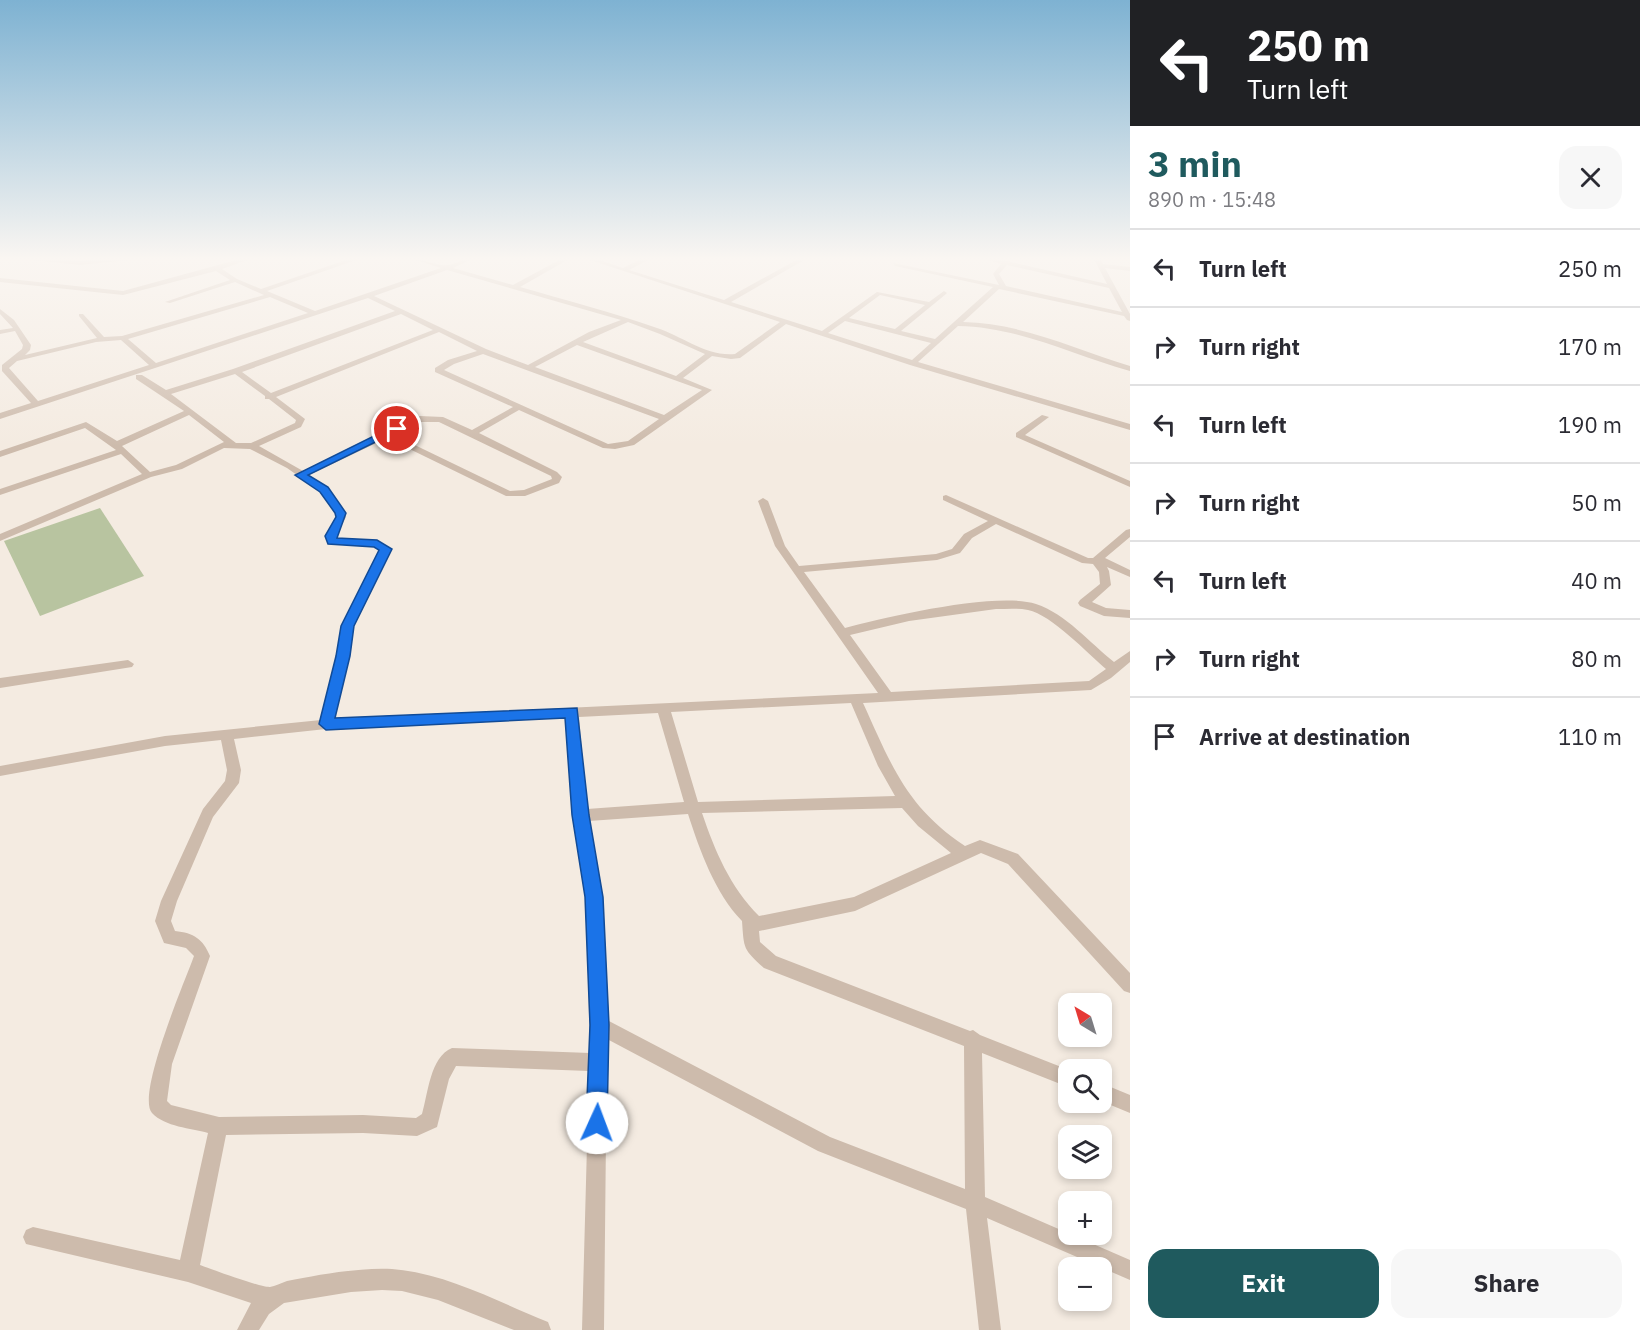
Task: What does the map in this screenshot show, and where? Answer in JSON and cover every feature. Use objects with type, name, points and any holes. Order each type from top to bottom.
[{"type":"street","points":[[9,321],[27,345],[26,350],[17,359],[2,368],[37,405]]},
{"type":"street","points":[[86,321],[102,339]]},
{"type":"street","points":[[17,359],[102,339],[123,338],[181,321]]},
{"type":"street","points":[[0,416],[290,321]]},
{"type":"street","points":[[165,393],[236,371],[375,321]]},
{"type":"street","points":[[419,321],[483,351],[665,418]]},
{"type":"street","points":[[528,368],[577,342],[626,321]]},
{"type":"street","points":[[631,321],[663,332],[710,354],[730,357],[737,356],[786,321]]},
{"type":"street","points":[[786,321],[913,363],[1130,427]]},
{"type":"street","points":[[824,333],[841,321]]},
{"type":"street","points":[[851,321],[937,342]]},
{"type":"street","points":[[897,331],[908,321]]},
{"type":"street","points":[[913,363],[960,321]]},
{"type":"street","points":[[957,324],[979,322],[1025,336],[1043,338],[1130,369]]},
{"type":"street","points":[[0,332],[16,329]]},
{"type":"street","points":[[268,397],[438,330]]},
{"type":"street","points":[[123,338],[155,366]]},
{"type":"street","points":[[483,351],[438,370],[615,448],[623,447],[644,437],[665,418],[708,391],[577,342]]},
{"type":"street","points":[[677,379],[710,354]]},
{"type":"street","points":[[236,371],[268,397],[301,419],[298,424],[252,446]]},
{"type":"street","points":[[139,377],[165,393],[232,444]]},
{"type":"street","points":[[472,433],[520,406]]},
{"type":"street","points":[[0,492],[118,448],[189,412]]},
{"type":"street","points":[[301,475],[386,434],[426,417],[440,419],[472,433],[554,474],[557,477],[556,481],[525,494],[509,494],[386,434]]},
{"type":"street","points":[[1045,417],[1019,435],[1130,484]]},
{"type":"street","points":[[0,454],[82,424],[90,426],[148,475]]},
{"type":"street","points":[[0,538],[148,475],[168,471],[223,446],[232,444],[252,446],[324,490],[341,517],[331,536],[333,541],[377,543],[386,549],[347,626],[343,656],[326,724]]},
{"type":"street","points":[[946,498],[1074,558],[1097,560],[1130,574]]},
{"type":"street","points":[[763,501],[780,546],[887,696]]},
{"type":"street","points":[[798,569],[945,555],[956,551],[973,532],[993,522]]},
{"type":"street","points":[[1097,560],[1130,532]]},
{"type":"street","points":[[1097,560],[1104,571],[1107,585],[1084,603],[1104,612],[1130,614]]},
{"type":"street","points":[[842,633],[863,626],[915,616],[1026,605],[1047,616],[1114,669]]},
{"type":"street","points":[[2,772],[165,741],[326,724],[1090,685],[1130,656]]},
{"type":"street","points":[[0,682],[128,664]]},
{"type":"street","points":[[855,698],[903,801],[927,828],[964,854]]},
{"type":"street","points":[[663,708],[694,809],[721,876],[735,901],[756,924],[855,904],[980,846],[1013,859],[1130,985]]},
{"type":"street","points":[[572,712],[580,815],[594,897],[600,1025],[593,1330]]},
{"type":"street","points":[[226,734],[234,770],[232,783],[208,813],[169,901],[163,921],[170,938],[193,941],[199,946],[202,956],[163,1064],[156,1097],[157,1105],[166,1113],[219,1126],[363,1124],[417,1127],[430,1119],[436,1100],[440,1071],[452,1057],[598,1062]]},
{"type":"street","points":[[580,815],[903,801]]},
{"type":"street","points":[[750,919],[752,946],[770,962],[1058,1074]]},
{"type":"street","points":[[600,1025],[825,1144],[975,1203],[1130,1270]]},
{"type":"street","points":[[973,1040],[975,1203],[990,1330]]},
{"type":"street","points":[[1112,1097],[1130,1104]]},
{"type":"street","points":[[188,1272],[219,1126]]},
{"type":"street","points":[[33,1237],[188,1272],[267,1298]]},
{"type":"street","points":[[248,1330],[258,1308],[267,1298],[279,1293],[343,1283],[395,1280],[464,1297],[528,1328]]},
{"type":"green space","points":[[100,508],[144,576],[40,616],[4,541]]},
{"type":"route","points":[[397,429],[301,475],[324,490],[334,501],[340,513],[341,517],[330,539],[377,543],[386,549],[347,626],[343,656],[326,724],[572,712],[580,815],[594,897],[600,1025],[597,1123]]}]
